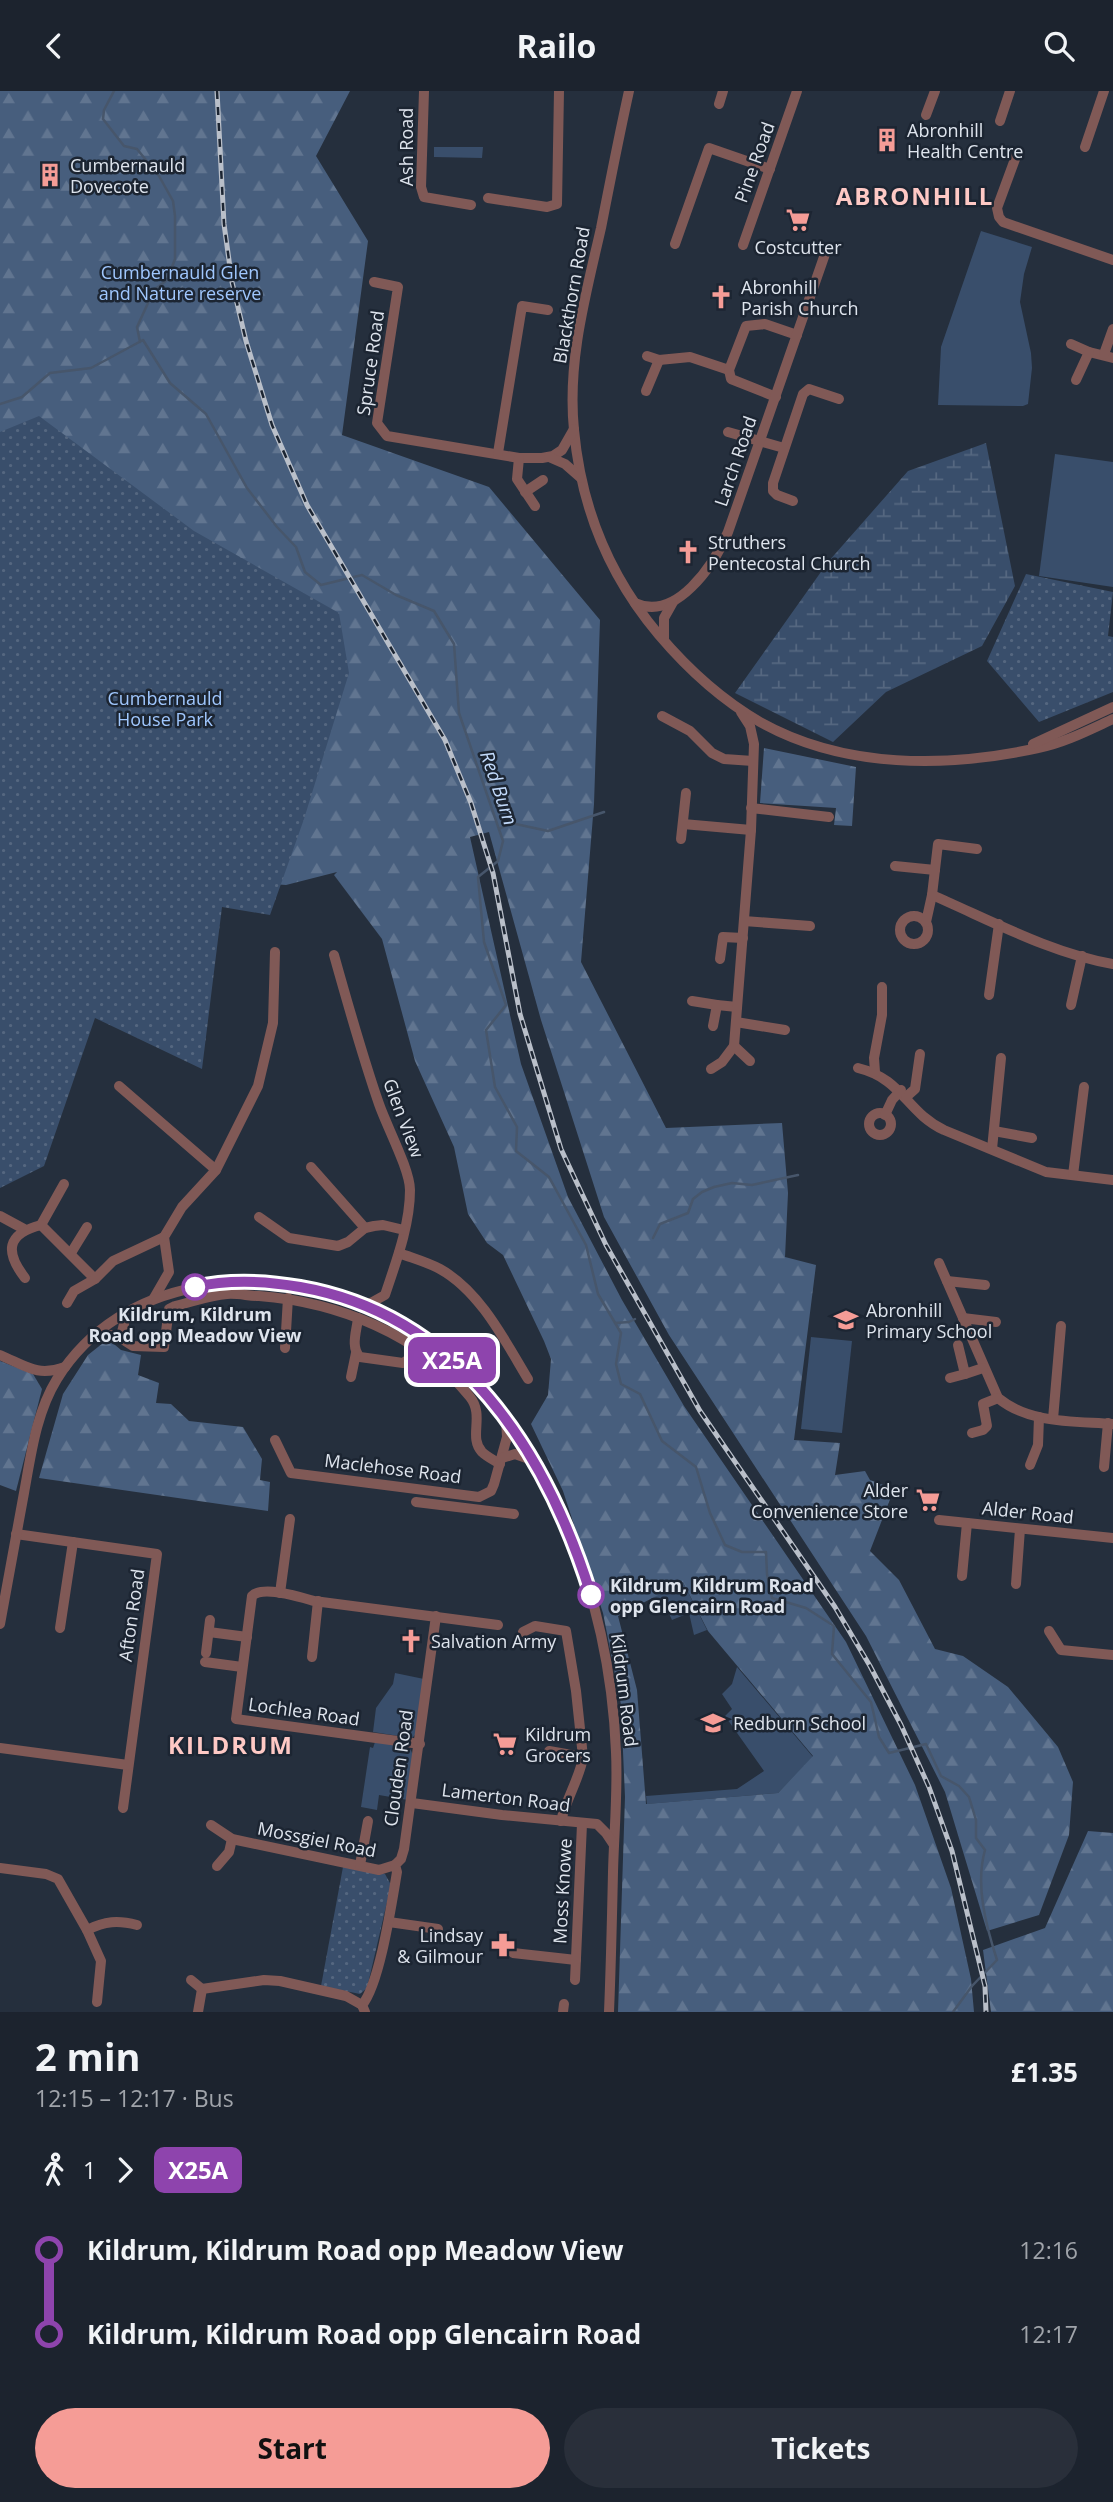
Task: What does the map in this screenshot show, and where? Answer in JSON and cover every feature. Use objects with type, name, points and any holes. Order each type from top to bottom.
[{"type":"street","name":"Ash Road","points":[[424,91],[421,187],[424,198],[471,205]]},
{"type":"street","points":[[488,198],[547,207],[557,204],[559,91]]},
{"type":"street","name":"Blackthorn Road","points":[[629,91],[580,325],[574,365],[574,429],[582,478],[599,539],[622,584],[664,641],[677,656],[735,705],[760,722],[809,742],[861,757],[902,761],[957,761],[1039,748],[1069,739],[1113,719]]},
{"type":"street","points":[[719,104],[723,91]]},
{"type":"street","name":"Pine Road","points":[[743,245],[797,91]]},
{"type":"street","points":[[926,115],[935,91]]},
{"type":"street","points":[[1000,121],[1010,91]]},
{"type":"street","points":[[1084,147],[1104,91]]},
{"type":"street","points":[[674,244],[709,148],[770,169]]},
{"type":"street","points":[[1018,151],[997,208],[999,218],[1043,237],[1112,258]]},
{"type":"street","name":"Larch Road","points":[[674,600],[699,579],[720,550],[825,254]]},
{"type":"street","name":"Spruce Road","points":[[374,282],[398,287],[377,423],[387,436],[519,458],[549,457]]},
{"type":"street","points":[[498,453],[522,306],[548,310]]},
{"type":"street","points":[[775,397],[731,379],[729,370],[746,326],[765,324],[797,335]]},
{"type":"street","points":[[1071,344],[1089,352],[1109,356],[1113,329]]},
{"type":"street","points":[[1076,380],[1089,352]]},
{"type":"street","points":[[647,356],[659,361],[690,356],[729,370]]},
{"type":"street","points":[[646,391],[659,361]]},
{"type":"street","points":[[793,501],[777,495],[773,491],[773,483],[803,394],[809,389],[839,399]]},
{"type":"street","points":[[549,457],[562,450],[574,429]]},
{"type":"street","points":[[728,432],[784,448]]},
{"type":"street","points":[[549,457],[565,464],[582,478]]},
{"type":"street","points":[[519,458],[517,479],[535,506]]},
{"type":"street","points":[[525,492],[542,480]]},
{"type":"street","points":[[635,603],[653,608],[674,600]]},
{"type":"street","points":[[664,641],[664,618],[674,600]]},
{"type":"street","name":"Blackthorn Road","points":[[1018,751],[1113,704]]},
{"type":"street","points":[[711,1069],[722,1062],[734,1046],[751,830],[754,746],[750,726],[735,705]]},
{"type":"street","points":[[662,716],[690,731],[712,753],[724,759],[753,761]]},
{"type":"street","points":[[754,746],[764,736],[779,730]]},
{"type":"street","points":[[681,839],[686,793]]},
{"type":"street","points":[[751,808],[830,817]]},
{"type":"street","points":[[683,824],[751,830]]},
{"type":"street","points":[[926,922],[938,843],[977,849]]},
{"type":"street","points":[[895,866],[935,870]]},
{"type":"street","points":[[932,895],[1082,956],[1113,964]]},
{"type":"street","points":[[744,921],[810,926]]},
{"type":"street","points":[[989,996],[999,924]]},
{"type":"street","points":[[720,959],[723,937],[743,938]]},
{"type":"street","points":[[66,1303],[74,1291],[94,1279],[113,1261],[164,1237],[179,1212],[216,1170],[258,1086],[273,1023],[275,952]]},
{"type":"street","name":"Glen View","points":[[334,955],[370,1078],[390,1136],[409,1177],[410,1192],[404,1230],[386,1295]]},
{"type":"street","points":[[1070,1005],[1082,956]]},
{"type":"street","points":[[875,1072],[874,1058],[882,1014],[882,988]]},
{"type":"street","points":[[692,1001],[737,1007]]},
{"type":"street","points":[[713,1026],[717,1005]]},
{"type":"street","points":[[736,1022],[785,1030]]},
{"type":"street","points":[[734,1046],[750,1061]]},
{"type":"street","points":[[885,1115],[892,1100],[915,1089],[920,1054]]},
{"type":"street","points":[[992,1149],[1001,1058]]},
{"type":"street","points":[[858,1068],[875,1072],[903,1094],[916,1111],[931,1123],[1046,1172],[1113,1180]]},
{"type":"street","points":[[119,1086],[216,1170]]},
{"type":"street","points":[[1073,1175],[1084,1087]]},
{"type":"street","points":[[994,1131],[1032,1138]]},
{"type":"street","points":[[311,1167],[365,1228]]},
{"type":"street","points":[[25,1278],[12,1261],[13,1243],[24,1229],[41,1225],[64,1184]]},
{"type":"street","points":[[0,1216],[24,1229]]},
{"type":"street","points":[[258,1217],[289,1238],[338,1246],[348,1242],[365,1228],[383,1225],[404,1230]]},
{"type":"street","points":[[41,1225],[94,1279]]},
{"type":"street","points":[[71,1253],[87,1227]]},
{"type":"street","points":[[153,1299],[169,1272],[164,1237]]},
{"type":"street","points":[[399,1253],[440,1269],[469,1291],[528,1379]]},
{"type":"street","points":[[939,1263],[998,1398],[1012,1409],[1039,1417],[1110,1424],[1104,1467]]},
{"type":"street","points":[[169,1272],[191,1287]]},
{"type":"street","points":[[947,1281],[985,1285]]},
{"type":"street","name":"Kildrum Road","points":[[0,1624],[32,1448],[47,1396],[65,1367],[93,1336],[127,1312],[153,1299],[191,1287],[219,1283],[276,1283],[324,1291],[367,1305],[418,1334],[468,1373],[506,1418],[534,1462],[561,1514],[574,1547],[603,1641],[616,1751],[609,2012]]},
{"type":"street","points":[[93,1336],[121,1336],[134,1346],[164,1347],[169,1309],[226,1294],[288,1298],[359,1318],[391,1333],[420,1352],[463,1388],[476,1405],[476,1436],[482,1452],[501,1461],[515,1454],[534,1462]]},
{"type":"street","points":[[367,1305],[386,1295],[392,1318]]},
{"type":"street","points":[[285,1348],[288,1298]]},
{"type":"street","points":[[121,1336],[127,1312]]},
{"type":"street","points":[[351,1377],[359,1318]]},
{"type":"street","points":[[963,1318],[996,1322]]},
{"type":"street","points":[[1053,1419],[1061,1325]]},
{"type":"street","points":[[958,1345],[965,1374]]},
{"type":"street","points":[[356,1353],[360,1357],[402,1363],[420,1352]]},
{"type":"street","points":[[0,1355],[41,1372],[50,1373],[65,1367]]},
{"type":"street","points":[[950,1378],[983,1368]]},
{"type":"street","points":[[41,1372],[47,1396]]},
{"type":"street","points":[[972,1433],[987,1426],[983,1404],[998,1398]]},
{"type":"street","points":[[1030,1465],[1038,1445],[1039,1417]]},
{"type":"street","name":"Maclehose Road","points":[[275,1440],[291,1473],[485,1495],[495,1484],[506,1437],[506,1418]]},
{"type":"street","points":[[454,1507],[455,1493]]},
{"type":"street","points":[[416,1502],[513,1514]]},
{"type":"street","points":[[280,1593],[290,1519]]},
{"type":"street","name":"Alder Road","points":[[939,1520],[1113,1538]]},
{"type":"street","points":[[962,1576],[967,1524]]},
{"type":"street","points":[[1016,1584],[1020,1529]]},
{"type":"street","name":"Afton Road","points":[[16,1534],[157,1554],[123,1808]]},
{"type":"street","points":[[287,1541],[302,1543]]},
{"type":"street","points":[[60,1628],[73,1542]]},
{"type":"street","points":[[0,1566],[12,1558]]},
{"type":"street","name":"Lochlea Road","points":[[316,1601],[260,1591],[252,1596],[236,1719],[420,1744]]},
{"type":"street","points":[[312,1657],[316,1601],[498,1625]]},
{"type":"street","name":"Clouden Road","points":[[363,2008],[375,1978],[389,1922],[397,1872],[395,1865],[401,1859],[404,1849],[436,1616]]},
{"type":"street","points":[[210,1620],[205,1657],[242,1667]]},
{"type":"street","points":[[523,1632],[535,1626],[566,1631],[583,1757],[582,1766],[565,1802],[561,1821]]},
{"type":"street","points":[[209,1632],[247,1637]]},
{"type":"street","points":[[1049,1632],[1061,1650],[1113,1655]]},
{"type":"street","points":[[315,1633],[327,1636]]},
{"type":"street","points":[[0,1748],[128,1765]]},
{"type":"street","points":[[550,1751],[583,1757]]},
{"type":"street","points":[[614,1845],[597,1824],[607,1817],[616,1802]]},
{"type":"street","name":"Lamerton Road","points":[[412,1803],[597,1824]]},
{"type":"street","points":[[360,1865],[368,1821]]},
{"type":"street","name":"Moss Knowe","points":[[576,1980],[582,1824]]},
{"type":"street","name":"Mossgiel Road","points":[[211,1825],[232,1839],[379,1870],[395,1865]]},
{"type":"street","name":"Mossgiel Road","points":[[218,1866],[229,1852],[232,1839]]},
{"type":"street","points":[[0,1868],[46,1874],[58,1879],[88,1930],[101,1961],[97,2002]]},
{"type":"street","points":[[88,1930],[106,1922],[137,1925]]},
{"type":"street","points":[[389,1922],[438,1929]]},
{"type":"street","name":"Moss Knowe","points":[[513,1952],[576,1960]]},
{"type":"street","points":[[191,1980],[202,1989],[264,1980],[280,1981],[346,1996],[363,2008]]},
{"type":"street","points":[[198,2012],[202,1989]]},
{"type":"green space","name":"Cumbernauld Glen and Nature reserve","points":[[0,91],[350,91],[316,156],[368,241],[342,435],[489,487],[600,620],[594,804],[581,962],[666,1128],[782,1123],[788,1193],[785,1257],[816,1265],[794,1440],[840,1443],[835,1475],[865,1471],[870,1480],[894,1489],[870,1551],[899,1580],[935,1649],[963,1656],[1008,1687],[1058,1747],[1073,1782],[1069,1835],[1039,1915],[987,1931],[945,1792],[866,1636],[669,1335],[604,1217],[541,1020],[489,832],[470,837],[521,1064],[568,1197],[622,1300],[684,1406],[846,1642],[915,1785],[951,1888],[971,1979],[974,2012],[618,2012],[625,1797],[621,1705],[603,1613],[563,1491],[531,1424],[548,1395],[551,1359],[503,1255],[487,1243],[468,1214],[454,1147],[415,1061],[382,939],[334,875],[337,872],[286,885],[184,878],[0,565]],"holes":[[[683,1582],[708,1631],[813,1756],[778,1793],[646,1804],[637,1690],[618,1616]]]},
{"type":"green space","points":[[434,147],[483,147],[482,158],[434,157]]},
{"type":"green space","points":[[981,231],[1032,247],[1020,302],[1032,368],[1028,404],[1023,406],[938,405],[941,347]]},
{"type":"green space","name":"Cumbernauld House Park","points":[[39,416],[194,531],[339,613],[349,673],[304,819],[270,915],[222,907],[202,1069],[95,1018],[44,1166],[0,1188],[0,432]]},
{"type":"green space","points":[[986,443],[1015,586],[982,646],[886,692],[833,742],[735,693],[828,562],[908,471]]},
{"type":"green space","points":[[1055,454],[1113,462],[1113,587],[1039,576]]},
{"type":"green space","points":[[1026,574],[1113,592],[1108,636],[1113,637],[1113,692],[1039,722],[987,661]]},
{"type":"green space","points":[[764,748],[856,767],[852,826],[834,825],[836,808],[760,803]]},
{"type":"green space","points":[[811,1337],[852,1341],[842,1433],[801,1429]]},
{"type":"green space","points":[[108,1339],[121,1350],[141,1355],[138,1375],[159,1383],[156,1403],[171,1404],[189,1421],[243,1427],[262,1459],[260,1480],[270,1482],[268,1511],[39,1478],[63,1394],[88,1355]]},
{"type":"green space","points":[[0,1361],[33,1374],[42,1389],[16,1491],[0,1485]]},
{"type":"green space","points":[[683,1582],[707,1630],[694,1635],[689,1613],[672,1620],[666,1607],[658,1610],[653,1597]]},
{"type":"green space","points":[[737,1667],[813,1757],[778,1793],[647,1804],[646,1796],[737,1789],[764,1771],[725,1716],[732,1709],[722,1694],[732,1684]]},
{"type":"green space","points":[[395,1673],[424,1679],[417,1733],[412,1738],[373,1732],[376,1708],[393,1684]]},
{"type":"green space","points":[[375,1742],[406,1746],[413,1757],[408,1800],[379,1795],[377,1810],[361,1807],[370,1747],[373,1748]]},
{"type":"green space","points":[[1088,1831],[1113,1833],[1113,2012],[991,2012],[983,1950],[1045,1928]]},
{"type":"green space","points":[[343,1867],[385,1874],[391,1885],[367,1988],[360,1994],[321,1986]]},
{"type":"waterway","name":"Red Burn","points":[[114,91],[104,110],[103,119],[124,146],[137,149],[159,176],[173,201],[175,216],[175,259],[167,280],[154,290],[137,327],[140,342]]},
{"type":"waterway","name":"Red Burn","points":[[0,404],[22,397],[50,373],[91,368],[143,340],[170,383],[206,414],[247,488],[296,547],[305,572],[321,585],[362,575],[396,595],[434,611],[454,644],[459,713],[503,841],[498,861],[478,877],[484,942],[506,1005],[486,1030],[495,1087],[517,1127],[516,1151],[549,1177],[586,1245],[598,1294],[621,1333],[616,1364],[621,1384],[640,1394],[662,1441],[696,1467],[710,1513],[725,1545],[742,1552],[766,1552],[772,1598],[806,1608],[834,1626],[832,1654],[871,1702],[879,1737],[889,1753],[926,1744],[941,1776],[959,1786],[969,1797],[976,1820],[976,1838],[985,1850],[982,1891],[997,1960],[972,1986],[953,2012]]},
{"type":"waterway","points":[[499,829],[511,823],[548,831],[604,812]]},
{"type":"waterway","points":[[653,1238],[660,1224],[688,1213],[693,1199],[702,1192],[732,1183],[752,1185],[798,1175]]},
{"type":"waterway","points":[[615,1323],[635,1319]]},
{"type":"railway","points":[[217,91],[224,224],[232,282],[246,341],[272,425],[307,505],[445,740],[471,803],[493,873],[520,1014],[561,1149],[606,1245],[700,1411],[835,1607],[901,1725],[929,1787],[952,1851],[985,1986],[986,2012]]},
{"type":"bus line","name":"X25A","points":[[195,1287],[219,1283],[262,1282],[324,1291],[367,1305],[418,1334],[468,1373],[506,1418],[544,1480],[565,1524],[591,1595]]},
{"type":"place","name":"Abronhill Health Centre","points":[[887,140]]},
{"type":"place","name":"Cumbernauld Dovecote","points":[[50,175]]},
{"type":"place","name":"Costcutter","points":[[798,220]]},
{"type":"place","name":"Abronhill Parish Church","points":[[721,297]]},
{"type":"place","name":"Struthers Pentecostal Church","points":[[688,552]]},
{"type":"place","name":"Kildrum, Kildrum Road opp Meadow View","points":[[195,1287]]},
{"type":"place","name":"Abronhill Primary School","points":[[846,1320]]},
{"type":"place","name":"Alder Convenience Store","points":[[928,1500]]},
{"type":"place","name":"Kildrum, Kildrum Road opp Glencairn Road","points":[[591,1595]]},
{"type":"place","name":"Salvation Army","points":[[411,1641]]},
{"type":"place","name":"Redburn School","points":[[713,1723]]},
{"type":"place","name":"Kildrum Grocers","points":[[505,1744]]},
{"type":"place","name":"Lindsay & Gilmour","points":[[503,1945]]},
{"type":"district","name":"ABRONHILL","points":[[915,195]]},
{"type":"district","name":"KILDRUM","points":[[231,1744]]}]
